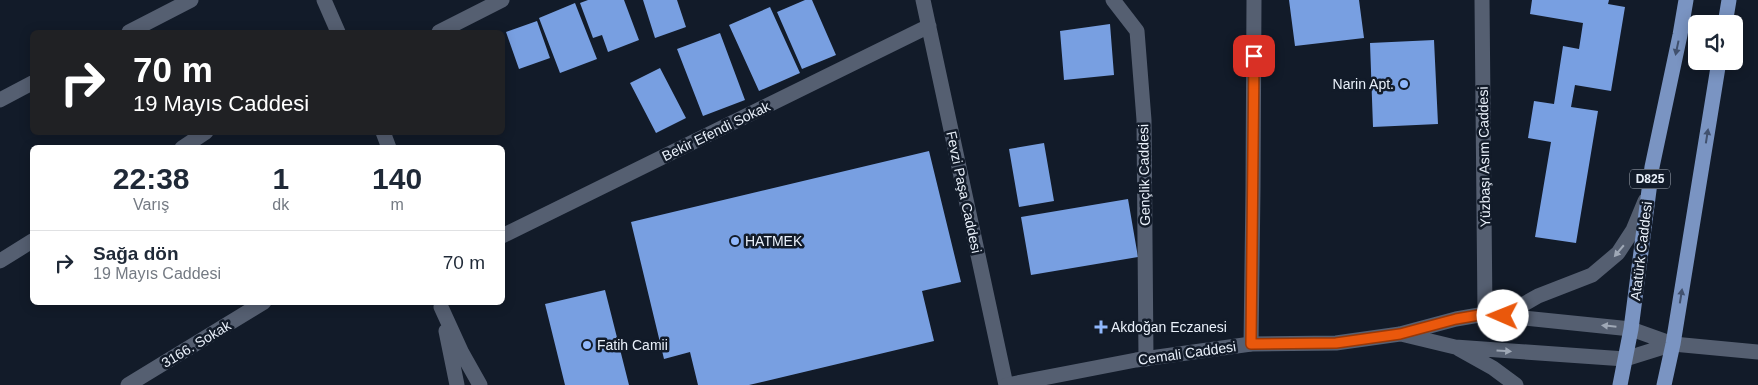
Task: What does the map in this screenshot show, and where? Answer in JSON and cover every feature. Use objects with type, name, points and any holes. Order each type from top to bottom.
[{"type":"main road","name":"Atatürk Caddesi","points":[[1620,385],[1631,328],[1652,167],[1686,0]]},
{"type":"main road","points":[[1726,15],[1729,0]]},
{"type":"main road","points":[[1664,385],[1673,344],[1718,70]]},
{"type":"street","points":[[133,30],[191,0]]},
{"type":"street","points":[[324,0],[337,30]]},
{"type":"street","points":[[443,30],[502,0]]},
{"type":"street","name":"Fevzi Paşa Caddesi","points":[[923,0],[1006,385]]},
{"type":"street","name":"Gençlik Caddesi","points":[[1113,0],[1137,31],[1144,120],[1146,359]]},
{"type":"street","points":[[1251,344],[1254,188],[1254,0]]},
{"type":"street","name":"Yüzbaşı Asım Caddesi","points":[[1482,0],[1485,314]]},
{"type":"street","name":"Bekir Efendi Sokak","points":[[505,235],[929,26]]},
{"type":"street","points":[[0,100],[30,84]]},
{"type":"street","points":[[186,145],[202,135]]},
{"type":"street","points":[[1503,316],[1538,296],[1592,275],[1618,254],[1633,230],[1649,192]]},
{"type":"street","points":[[0,261],[30,241]]},
{"type":"street","name":"3166. Sokak","points":[[128,385],[259,305]]},
{"type":"street","points":[[440,305],[462,353],[480,385]]},
{"type":"street","points":[[440,305],[455,382]]},
{"type":"street","name":"Cemali Caddesi","points":[[1006,385],[1146,359],[1251,344],[1336,343],[1400,334],[1456,319],[1485,314],[1631,328],[1673,344]]},
{"type":"street","name":"Cemali Caddesi","points":[[1400,334],[1455,347],[1625,359],[1673,344]]},
{"type":"street","points":[[1673,344],[1758,352]]},
{"type":"street","name":"Cemali Caddesi","points":[[1455,347],[1493,368],[1516,385]]},
{"type":"street","points":[[472,370],[486,385]]},
{"type":"building","points":[[588,0],[624,0],[639,40],[608,52],[602,35],[593,38],[580,3]]},
{"type":"building","points":[[643,0],[677,0],[686,27],[655,38]]},
{"type":"building","points":[[805,0],[812,0],[836,55],[802,69],[777,12]]},
{"type":"building","points":[[1289,0],[1359,0],[1364,38],[1295,46]]},
{"type":"building","points":[[1532,0],[1609,0],[1608,4],[1625,7],[1611,91],[1575,85],[1571,107],[1598,111],[1576,243],[1535,237],[1551,142],[1528,138],[1534,101],[1554,104],[1563,46],[1579,49],[1583,23],[1530,14]]},
{"type":"building","points":[[575,3],[597,59],[560,73],[539,18]]},
{"type":"building","points":[[770,7],[800,73],[759,91],[729,25]]},
{"type":"building","points":[[537,21],[550,58],[519,69],[506,32]]},
{"type":"building","points":[[1110,24],[1114,75],[1064,80],[1060,31]]},
{"type":"building","points":[[720,33],[745,100],[703,116],[677,49]]},
{"type":"building","name":"Narin Apt.","points":[[1434,40],[1438,124],[1373,127],[1370,43]]},
{"type":"building","points":[[660,68],[686,118],[656,133],[630,83]]},
{"type":"building","points":[[1044,143],[1054,201],[1019,207],[1009,149]]},
{"type":"building","points":[[929,151],[961,282],[922,291],[934,341],[749,385],[698,385],[690,352],[664,359],[631,222]]},
{"type":"building","points":[[1128,199],[1138,257],[1031,275],[1021,217]]},
{"type":"building","name":"Fatih Camii","points":[[605,290],[629,385],[565,385],[545,304]]},
{"type":"place","name":"Narin Apt.","points":[[1404,84]]},
{"type":"place","name":"HATMEK","points":[[735,241]]},
{"type":"place","name":"Akdoğan Eczanesi","points":[[1101,327]]},
{"type":"place","name":"Fatih Camii","points":[[587,345]]},
{"type":"route","points":[[1254,56],[1251,344],[1336,343],[1400,334],[1456,319],[1485,314],[1503,316]]}]
